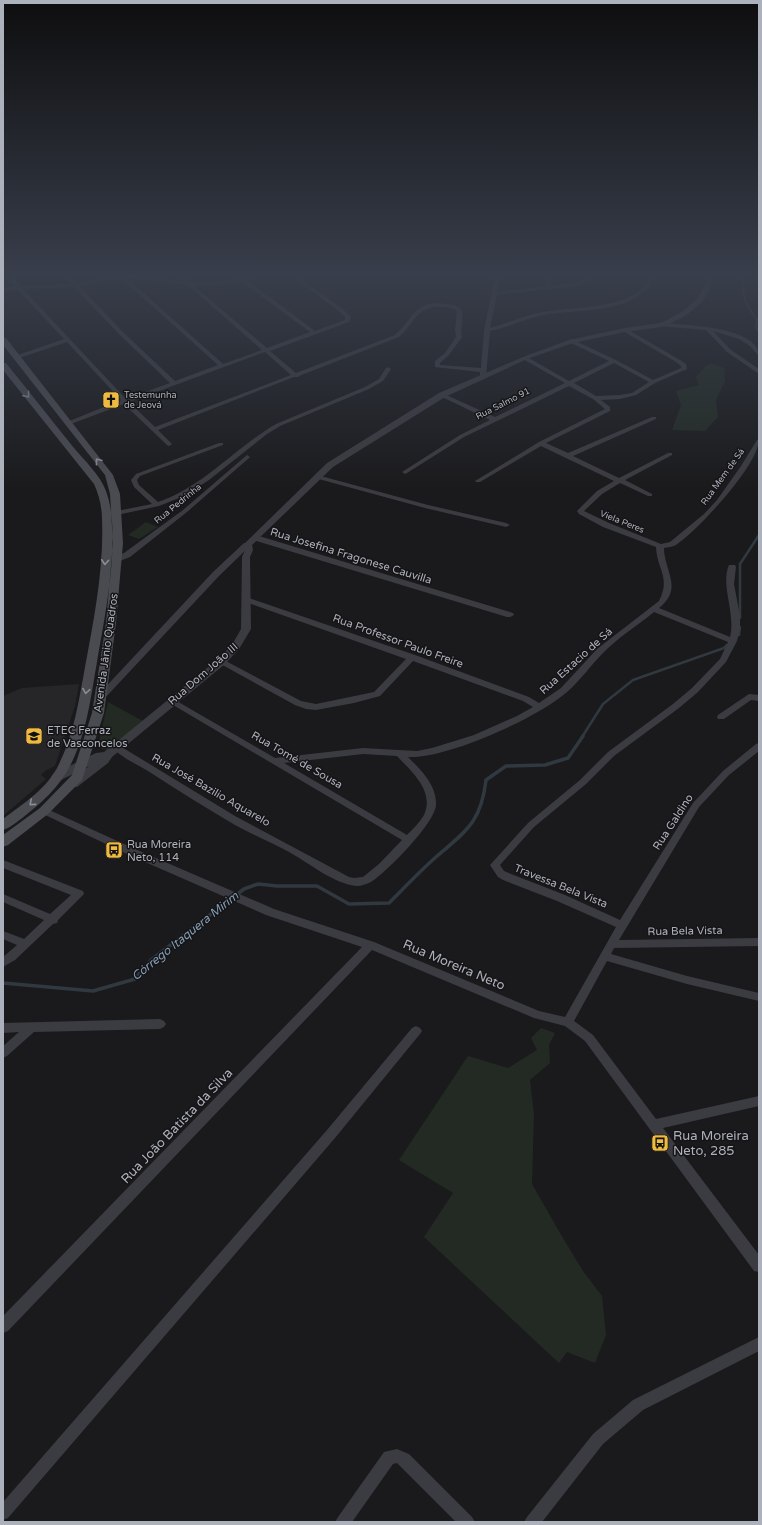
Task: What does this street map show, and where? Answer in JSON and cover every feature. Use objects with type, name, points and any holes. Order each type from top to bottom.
[{"type":"main road","points":[[9,347],[109,475],[112,482],[114,520]]},
{"type":"main road","points":[[3,357],[17,357]]},
{"type":"main road","points":[[17,357],[12,363],[4,366],[99,485],[114,520]]},
{"type":"main road","points":[[99,485],[112,482]]},
{"type":"main road","name":"Avenida Jânio Quadros","points":[[3,842],[44,810],[72,784],[78,777],[83,764],[102,697],[117,558],[114,520]]},
{"type":"main road","name":"Avenida Jânio Quadros","points":[[3,825],[31,804],[57,777],[70,750],[84,705],[114,520]]},
{"type":"street","points":[[17,357],[46,347]]},
{"type":"street","points":[[75,347],[125,401],[169,444]]},
{"type":"street","points":[[136,347],[174,383]]},
{"type":"street","points":[[201,347],[222,366]]},
{"type":"street","points":[[263,347],[296,376]]},
{"type":"street","points":[[69,423],[174,383],[278,347]]},
{"type":"street","points":[[154,429],[370,347]]},
{"type":"street","points":[[452,347],[447,354],[437,362],[437,366],[483,373]]},
{"type":"street","points":[[483,373],[485,347]]},
{"type":"street","points":[[102,697],[216,574],[256,538],[330,465],[442,395],[483,373],[554,347]]},
{"type":"street","points":[[584,347],[614,361],[652,382]]},
{"type":"street","points":[[596,398],[627,396],[634,394],[652,382],[684,369],[684,365],[654,347]]},
{"type":"street","points":[[725,347],[759,372]]},
{"type":"street","points":[[478,481],[541,443],[608,410],[608,408],[596,398],[525,358]]},
{"type":"street","name":"Rua Salmo 91","points":[[405,472],[462,436],[493,419],[567,382],[614,361]]},
{"type":"street","points":[[114,520],[157,505],[182,494],[215,472],[266,431],[367,388],[381,380],[388,369]]},
{"type":"street","points":[[442,395],[493,419]]},
{"type":"street","points":[[567,456],[654,418]]},
{"type":"street","name":"Rua Mem de Sá","points":[[660,546],[672,544],[706,515],[719,501],[740,472],[759,441]]},
{"type":"street","points":[[541,443],[650,495]]},
{"type":"street","points":[[157,505],[136,486],[134,480],[135,477],[221,444]]},
{"type":"street","points":[[620,480],[670,454]]},
{"type":"street","name":"Rua Pedrinha","points":[[117,558],[127,555],[185,511],[247,458]]},
{"type":"street","points":[[317,477],[427,507],[506,525]]},
{"type":"street","name":"Viela Peres","points":[[620,480],[599,494],[580,511],[584,516],[660,546]]},
{"type":"street","name":"Rua Josefina Fragonese Cauvilla","points":[[256,538],[510,616]]},
{"type":"street","name":"Rua Dom João III","points":[[72,784],[104,760],[221,662],[242,639],[246,629],[246,557],[249,550],[247,545]]},
{"type":"street","name":"Rua Estacio de Sá","points":[[275,761],[364,751],[417,754],[460,743],[490,731],[540,707],[564,690],[600,651],[662,602],[669,592],[670,585],[660,557],[660,546]]},
{"type":"street","points":[[654,609],[733,641],[736,616],[730,584],[732,567]]},
{"type":"street","name":"Rua Professor Paulo Freire","points":[[246,599],[412,657],[526,699],[540,707]]},
{"type":"street","name":"Travessa Bela Vista","points":[[622,925],[561,898],[507,877],[501,874],[495,866],[531,825],[578,786],[611,754],[676,706],[695,690],[723,660],[733,641]]},
{"type":"street","points":[[221,662],[298,703],[316,707],[377,694],[412,657]]},
{"type":"street","points":[[720,717],[749,697],[759,698]]},
{"type":"street","name":"Rua Tomé de Sousa","points":[[172,702],[409,840]]},
{"type":"street","name":"Rua Galdino","points":[[568,1022],[622,925],[696,805],[726,773],[759,746]]},
{"type":"street","name":"Rua Dom João III","points":[[57,777],[113,751]]},
{"type":"street","name":"Rua José Bazilio Aquarelo","points":[[113,751],[333,874],[351,882],[362,882],[368,880],[409,840]]},
{"type":"street","points":[[400,754],[427,785],[432,798],[432,811],[409,840]]},
{"type":"street","name":"Rua Moreira Neto","points":[[44,810],[132,852],[270,912],[370,945],[538,1015],[568,1022],[589,1038],[759,1266]]},
{"type":"street","points":[[3,864],[79,894],[53,920],[12,957],[3,963]]},
{"type":"street","points":[[3,898],[53,920]]},
{"type":"street","points":[[3,935],[25,944]]},
{"type":"street","name":"Rua Bela Vista","points":[[611,944],[759,942]]},
{"type":"street","name":"Rua João Batista da Silva","points":[[3,1326],[370,945]]},
{"type":"street","points":[[604,956],[687,980],[759,997]]},
{"type":"street","points":[[3,1028],[160,1024]]},
{"type":"street","points":[[3,1053],[31,1028]]},
{"type":"street","points":[[3,1513],[331,1134],[416,1031]]},
{"type":"street","points":[[653,1125],[759,1101]]},
{"type":"street","points":[[532,1522],[598,1438],[638,1406],[759,1344]]},
{"type":"street","points":[[343,1522],[389,1457],[397,1456],[404,1459],[467,1522]]},
{"type":"shaded area","points":[[711,363],[724,368],[725,381],[716,400],[718,417],[705,431],[672,430],[681,405],[676,391],[699,385],[696,377],[706,366]]},
{"type":"shaded area","points":[[146,522],[158,527],[139,539],[128,535]]},
{"type":"shaded area","name":"ETEC Ferraz de Vasconcelos","points":[[79,684],[75,706],[55,766],[45,771],[41,775],[46,779],[3,816],[3,696],[22,688]]},
{"type":"shaded area","points":[[108,702],[143,721],[108,750],[102,749],[98,746]]},
{"type":"shaded area","points":[[541,1028],[555,1033],[549,1045],[550,1063],[530,1080],[534,1114],[532,1184],[583,1271],[602,1296],[606,1335],[595,1363],[567,1352],[559,1363],[424,1237],[453,1193],[399,1160],[468,1056],[508,1068],[537,1050],[531,1038]]},
{"type":"waterway","name":"Córrego Itaquera Mirim","points":[[740,618],[740,564],[759,535]]},
{"type":"waterway","name":"Córrego Itaquera Mirim","points":[[739,635],[740,627]]},
{"type":"waterway","name":"Córrego Itaquera Mirim","points":[[582,737],[603,704],[633,680],[724,648],[727,645]]},
{"type":"waterway","name":"Córrego Itaquera Mirim","points":[[3,983],[93,991],[135,979],[151,960],[244,889],[258,884],[277,886],[317,886],[349,904],[389,903],[424,868],[464,833],[476,816],[480,807],[484,795],[486,780],[506,766],[545,765],[568,758],[583,736]]},
{"type":"place","name":"Testemunha de Jeová","points":[[111,400]]},
{"type":"place","name":"ETEC Ferraz de Vasconcelos","points":[[34,736]]},
{"type":"place","name":"Rua Moreira Neto, 114","points":[[114,850]]},
{"type":"place","name":"Rua Moreira Neto, 285","points":[[660,1143]]}]
